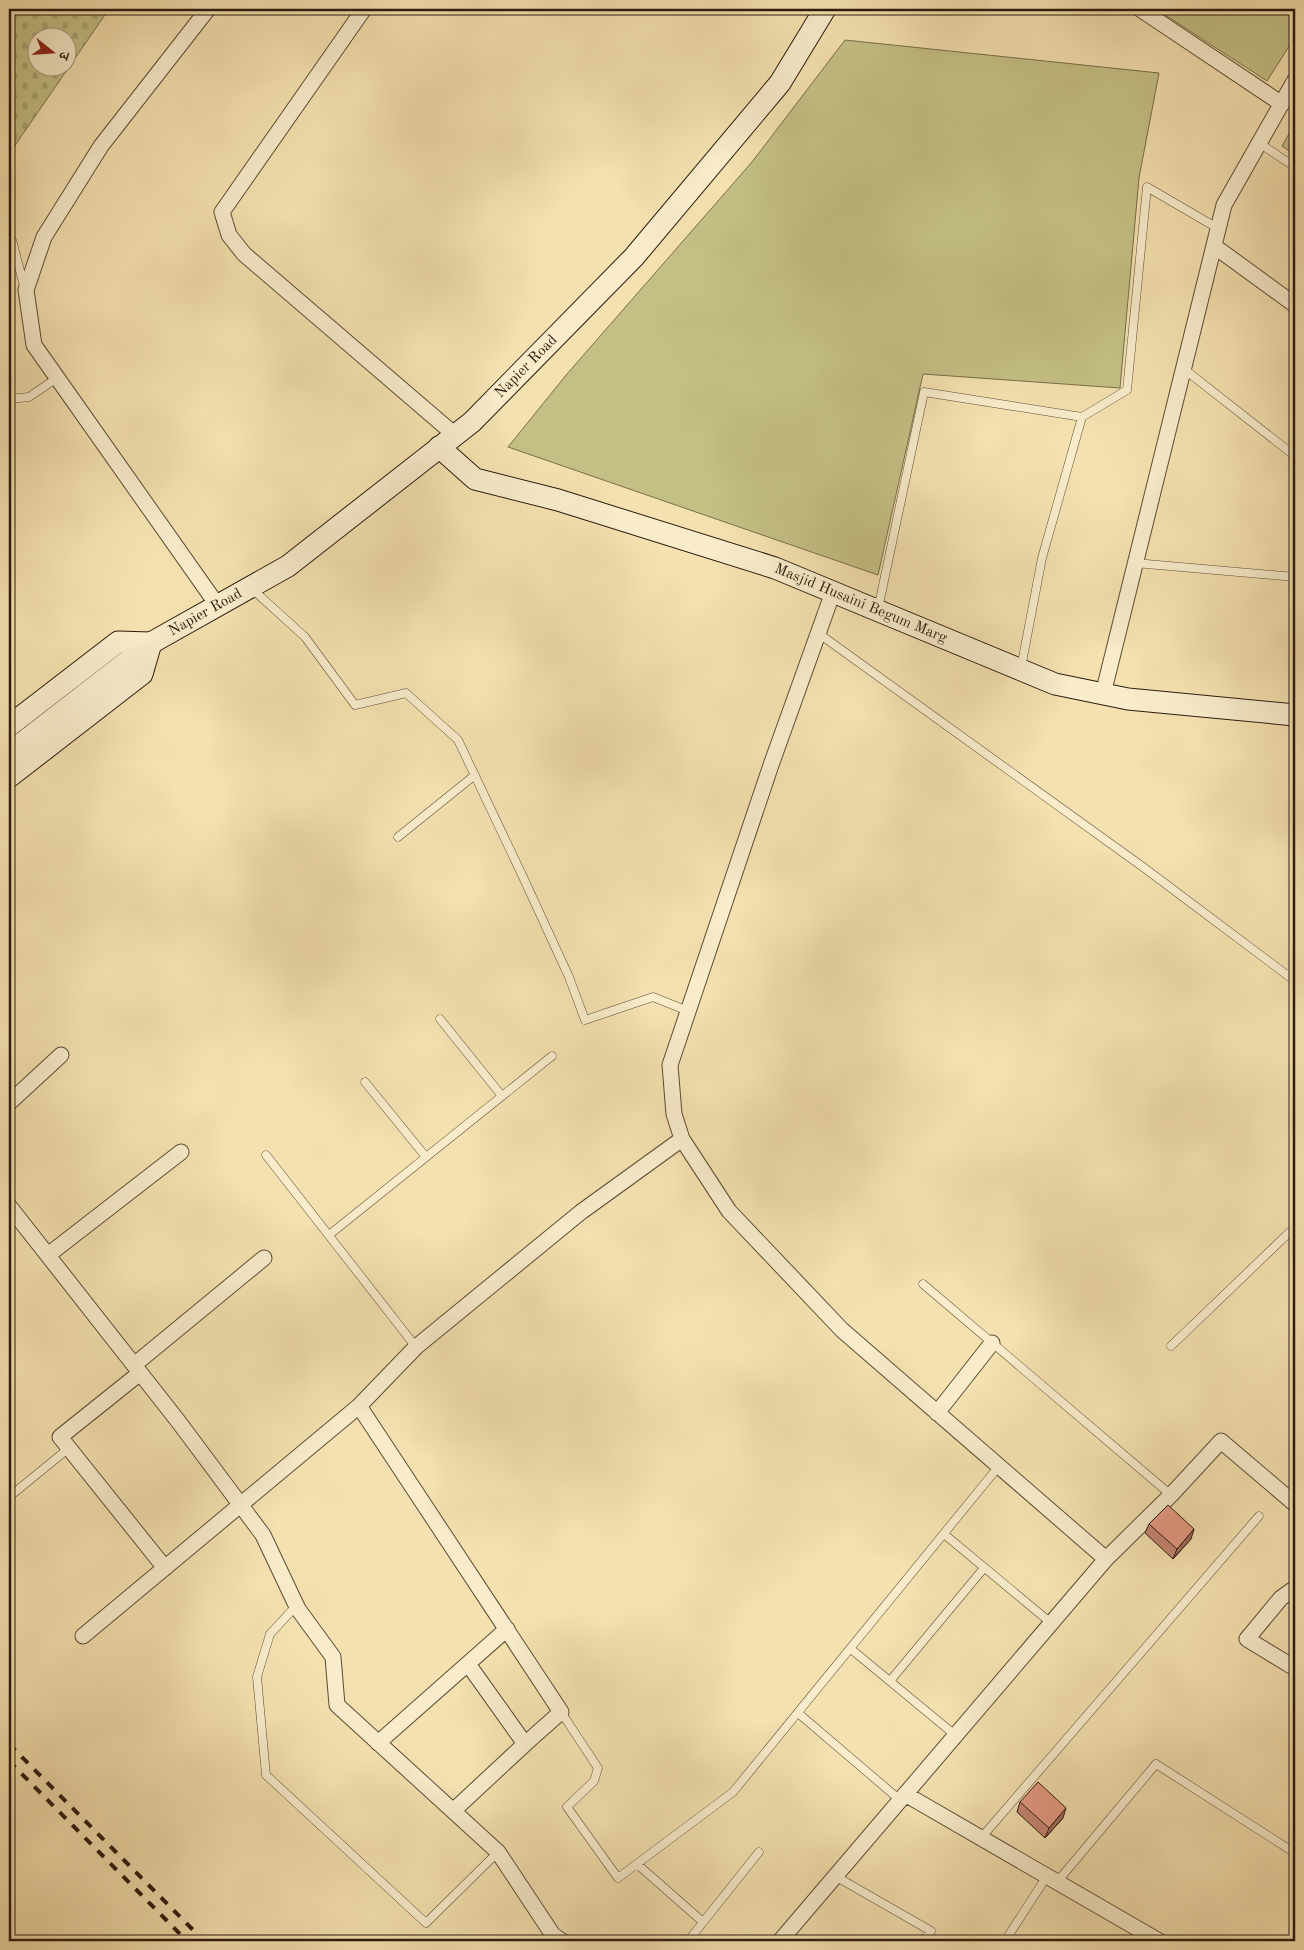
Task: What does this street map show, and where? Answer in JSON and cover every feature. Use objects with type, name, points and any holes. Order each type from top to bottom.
[{"type":"street","points":[[208,9],[101,146],[44,237],[26,290],[34,345],[218,606]]},
{"type":"street","points":[[364,9],[222,212],[229,235],[244,254],[447,441]]},
{"type":"street","points":[[1140,9],[1282,104]]},
{"type":"street","name":"Napier Road","points":[[9,753],[151,643],[288,566],[472,422],[634,258],[780,83],[826,11]]},
{"type":"street","points":[[1103,694],[1224,205],[1295,80]]},
{"type":"street","points":[[1214,246],[1295,305]]},
{"type":"street","name":"Masjid Husaini Begum Marg","points":[[447,441],[475,479],[558,500],[756,562],[1055,684],[1128,699],[1295,715]]},
{"type":"street","points":[[833,592],[768,774],[670,1065],[674,1114],[682,1140],[728,1211],[842,1330],[1106,1559]]},
{"type":"street","points":[[9,726],[118,642],[151,643],[142,674],[9,777]]},
{"type":"street","points":[[9,1101],[61,1054]]},
{"type":"street","points":[[83,1636],[359,1406],[416,1347],[581,1212],[682,1140]]},
{"type":"street","points":[[48,1255],[181,1152]]},
{"type":"street","points":[[9,1206],[264,1535],[296,1606],[334,1657],[337,1705],[498,1852],[553,1939]]},
{"type":"street","points":[[165,1568],[60,1437],[264,1258]]},
{"type":"street","points":[[937,1413],[992,1343]]},
{"type":"street","points":[[359,1406],[561,1712],[453,1810]]},
{"type":"street","points":[[780,1941],[1106,1559],[1172,1495],[1221,1440],[1295,1504]]},
{"type":"street","points":[[1293,1667],[1247,1639],[1281,1598],[1295,1588]]},
{"type":"street","points":[[378,1743],[507,1629]]},
{"type":"street","points":[[468,1664],[525,1744]]},
{"type":"street","points":[[903,1797],[981,1838],[1155,1940]]},
{"type":"lane","points":[[1258,143],[1295,168]]},
{"type":"lane","points":[[878,611],[924,392],[1082,417],[1127,390],[1147,187],[1219,229]]},
{"type":"lane","points":[[9,237],[12,240],[26,290]]},
{"type":"lane","points":[[1184,369],[1295,456]]},
{"type":"lane","points":[[9,399],[29,397],[57,378]]},
{"type":"lane","points":[[1021,670],[1042,558],[1082,417]]},
{"type":"lane","points":[[1135,563],[1295,577]]},
{"type":"lane","points":[[250,587],[305,637],[355,705],[406,693],[458,740],[560,958],[585,1020],[653,996],[688,1011]]},
{"type":"lane","points":[[818,634],[1135,861],[1295,981]]},
{"type":"lane","points":[[398,837],[475,775]]},
{"type":"lane","points":[[440,1019],[502,1096]]},
{"type":"lane","points":[[329,1235],[552,1056]]},
{"type":"lane","points":[[365,1082],[426,1157]]},
{"type":"lane","points":[[266,1155],[416,1347]]},
{"type":"lane","points":[[1171,1346],[1295,1228]]},
{"type":"lane","points":[[924,1284],[1172,1495]]},
{"type":"lane","points":[[9,1497],[69,1448]]},
{"type":"lane","points":[[561,1712],[598,1768],[594,1781],[567,1807],[618,1878],[733,1792],[998,1466]]},
{"type":"lane","points":[[981,1838],[1259,1516]]},
{"type":"lane","points":[[944,1534],[1051,1623]]},
{"type":"lane","points":[[890,1681],[984,1568]]},
{"type":"lane","points":[[296,1606],[270,1634],[258,1677],[266,1775],[426,1922],[498,1852]]},
{"type":"lane","points":[[851,1648],[955,1735]]},
{"type":"lane","points":[[798,1713],[903,1797]]},
{"type":"lane","points":[[1005,1941],[1052,1879],[1156,1764],[1295,1853]]},
{"type":"lane","points":[[688,1941],[759,1852]]},
{"type":"lane","points":[[637,1864],[703,1922]]},
{"type":"lane","points":[[835,1876],[931,1931],[922,1941]]},
{"type":"green space","points":[[9,9],[109,9],[78,54],[78,28],[28,28],[28,78],[61,78],[9,154]]},
{"type":"green space","points":[[1156,9],[1291,9],[1295,11],[1295,37],[1267,81]]},
{"type":"green space","points":[[845,40],[1159,73],[1139,178],[1120,388],[923,374],[878,575],[508,447],[567,374],[752,162]]},
{"type":"green space","points":[[1295,123],[1295,155],[1282,146]]},
{"type":"building","points":[[1168,1505],[1194,1529],[1177,1549],[1149,1524]]},
{"type":"building","points":[[1038,1782],[1066,1808],[1049,1828],[1020,1802]]},
{"type":"railway","points":[[9,1744],[204,1941]]},
{"type":"railway","points":[[9,1761],[187,1941]]}]
